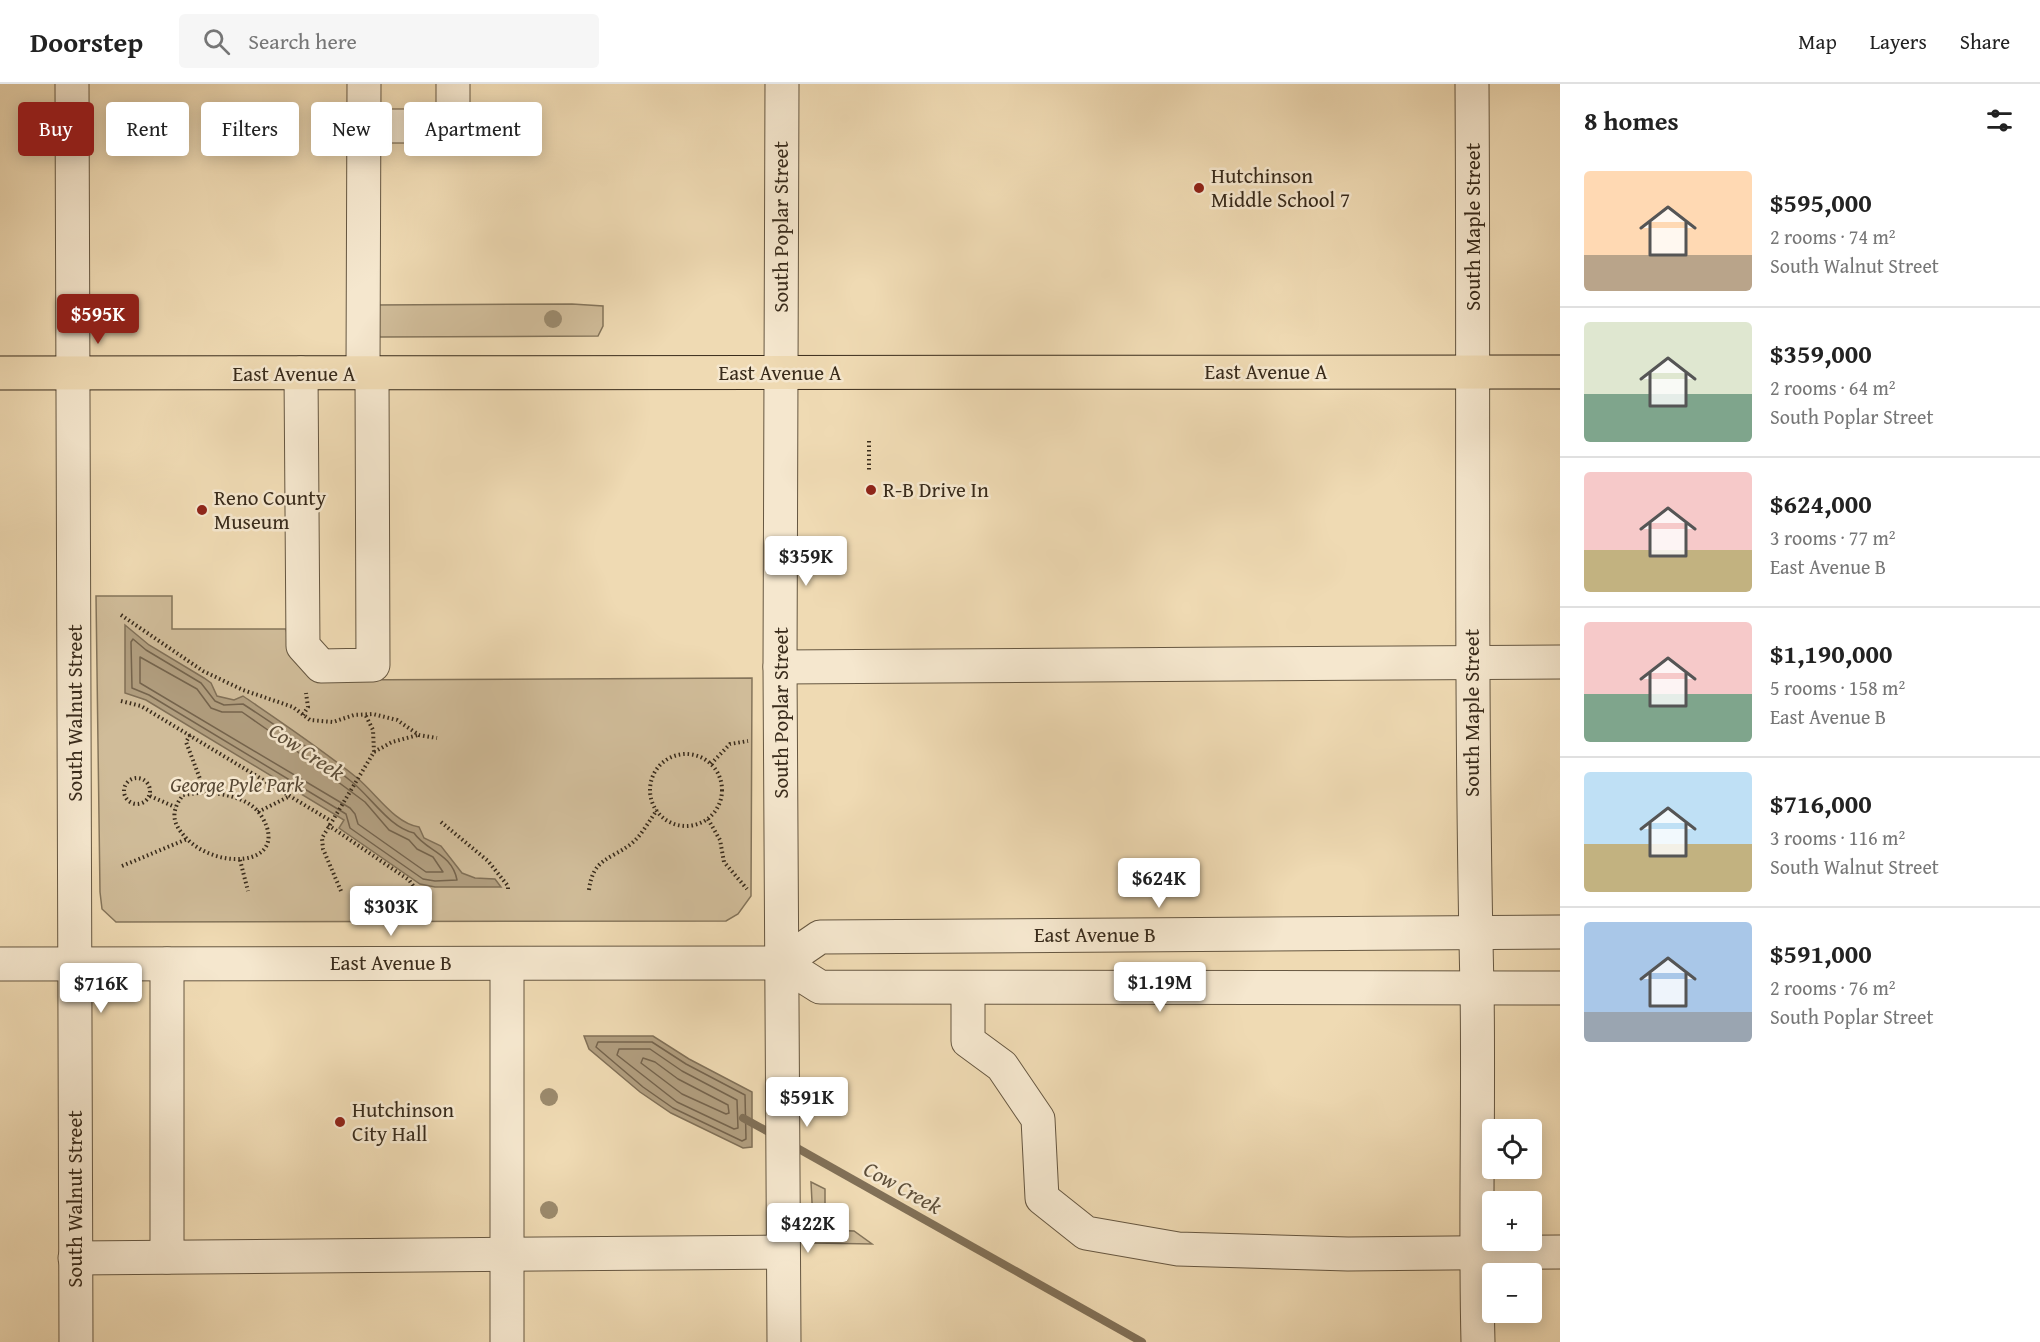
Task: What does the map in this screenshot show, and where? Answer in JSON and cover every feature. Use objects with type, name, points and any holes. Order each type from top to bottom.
[{"type":"main road","name":"East Avenue A","points":[[0,373],[1560,372]]},
{"type":"street","name":"South Walnut Street","points":[[72,84],[76,1342]]},
{"type":"street","points":[[364,84],[364,102]]},
{"type":"street","points":[[392,126],[453,126],[453,84]]},
{"type":"street","name":"South Poplar Street","points":[[782,84],[780,667],[784,1342]]},
{"type":"street","name":"South Maple Street","points":[[1472,84],[1474,372],[1471,662],[1474,932],[1477,988],[1478,1342]]},
{"type":"street","points":[[301,373],[303,646],[321,666],[373,665],[364,156]]},
{"type":"street","points":[[780,667],[1560,662]]},
{"type":"street","name":"East Avenue B","points":[[0,964],[782,963],[820,937],[1560,932]]},
{"type":"street","points":[[782,963],[820,987],[1560,988]]},
{"type":"street","points":[[167,964],[167,1257]]},
{"type":"street","points":[[507,964],[507,1342]]},
{"type":"street","points":[[968,988],[968,1041],[1002,1066],[1038,1119],[1042,1198],[1086,1233],[1178,1249],[1347,1254],[1560,1252]]},
{"type":"street","points":[[75,1258],[783,1252]]},
{"type":"path","points":[[869,441],[869,470]]},
{"type":"path","points":[[121,615],[203,671],[243,690],[293,707],[310,720],[333,722],[365,714],[386,716],[419,735],[437,738]]},
{"type":"path","points":[[121,701],[141,706],[290,796],[409,880],[417,891]]},
{"type":"path","points":[[365,714],[373,730],[374,752]]},
{"type":"path","points":[[190,735],[186,742],[205,792]]},
{"type":"path","points":[[340,891],[323,849],[322,838],[329,823],[374,752],[392,742],[419,735]]},
{"type":"path","points":[[711,764],[730,744],[748,741]]},
{"type":"path","points":[[688,753],[699,756],[711,764],[722,782],[723,793],[719,805],[707,819],[692,825],[680,825],[669,821],[657,810],[650,791],[652,779],[665,760],[688,753]]},
{"type":"path","points":[[137,778],[148,784],[150,796],[140,804],[133,804],[128,801],[123,792],[126,784],[137,778]]},
{"type":"path","points":[[205,792],[247,802],[266,824],[268,842],[262,852],[240,860],[214,858],[203,853],[176,825],[175,807],[183,795],[205,792]]},
{"type":"path","points":[[150,796],[175,807]]},
{"type":"path","points":[[258,812],[290,796]]},
{"type":"path","points":[[589,890],[591,878],[600,862],[638,838],[657,810]]},
{"type":"path","points":[[707,819],[717,831],[724,862],[747,889]]},
{"type":"path","points":[[441,822],[488,861],[508,886],[508,890]]},
{"type":"path","points":[[122,866],[187,839]]},
{"type":"path","points":[[240,860],[248,891]]},
{"type":"green space","points":[[572,304],[603,306],[603,326],[598,336],[380,337],[374,323],[373,305]]},
{"type":"green space","name":"George Pyle Park","points":[[96,596],[172,596],[172,629],[286,629],[290,648],[324,680],[752,678],[751,896],[738,914],[726,921],[116,922],[102,909],[100,892]]},
{"type":"green space","points":[[811,1182],[825,1189],[825,1230],[854,1231],[872,1244],[814,1243]]},
{"type":"water","points":[[125,625],[149,645],[211,683],[217,696],[234,700],[243,696],[300,735],[356,777],[393,814],[419,827],[424,838],[441,846],[462,873],[475,878],[495,879],[501,887],[435,887],[420,884],[339,828],[344,820],[146,700],[125,693]]},
{"type":"water","points":[[584,1036],[653,1036],[689,1059],[752,1092],[752,1147],[743,1148],[671,1113],[640,1092],[589,1049]]},
{"type":"waterway","name":"Cow Creek","points":[[743,1118],[774,1135]]},
{"type":"waterway","name":"Cow Creek","points":[[790,1144],[1142,1342]]},
{"type":"place","name":"Hutchinson Middle School 7","points":[[1199,188]]},
{"type":"place","name":"R-B Drive In","points":[[871,490]]},
{"type":"place","name":"Reno County Museum","points":[[202,510]]},
{"type":"place","name":"Hutchinson City Hall","points":[[340,1122]]}]
